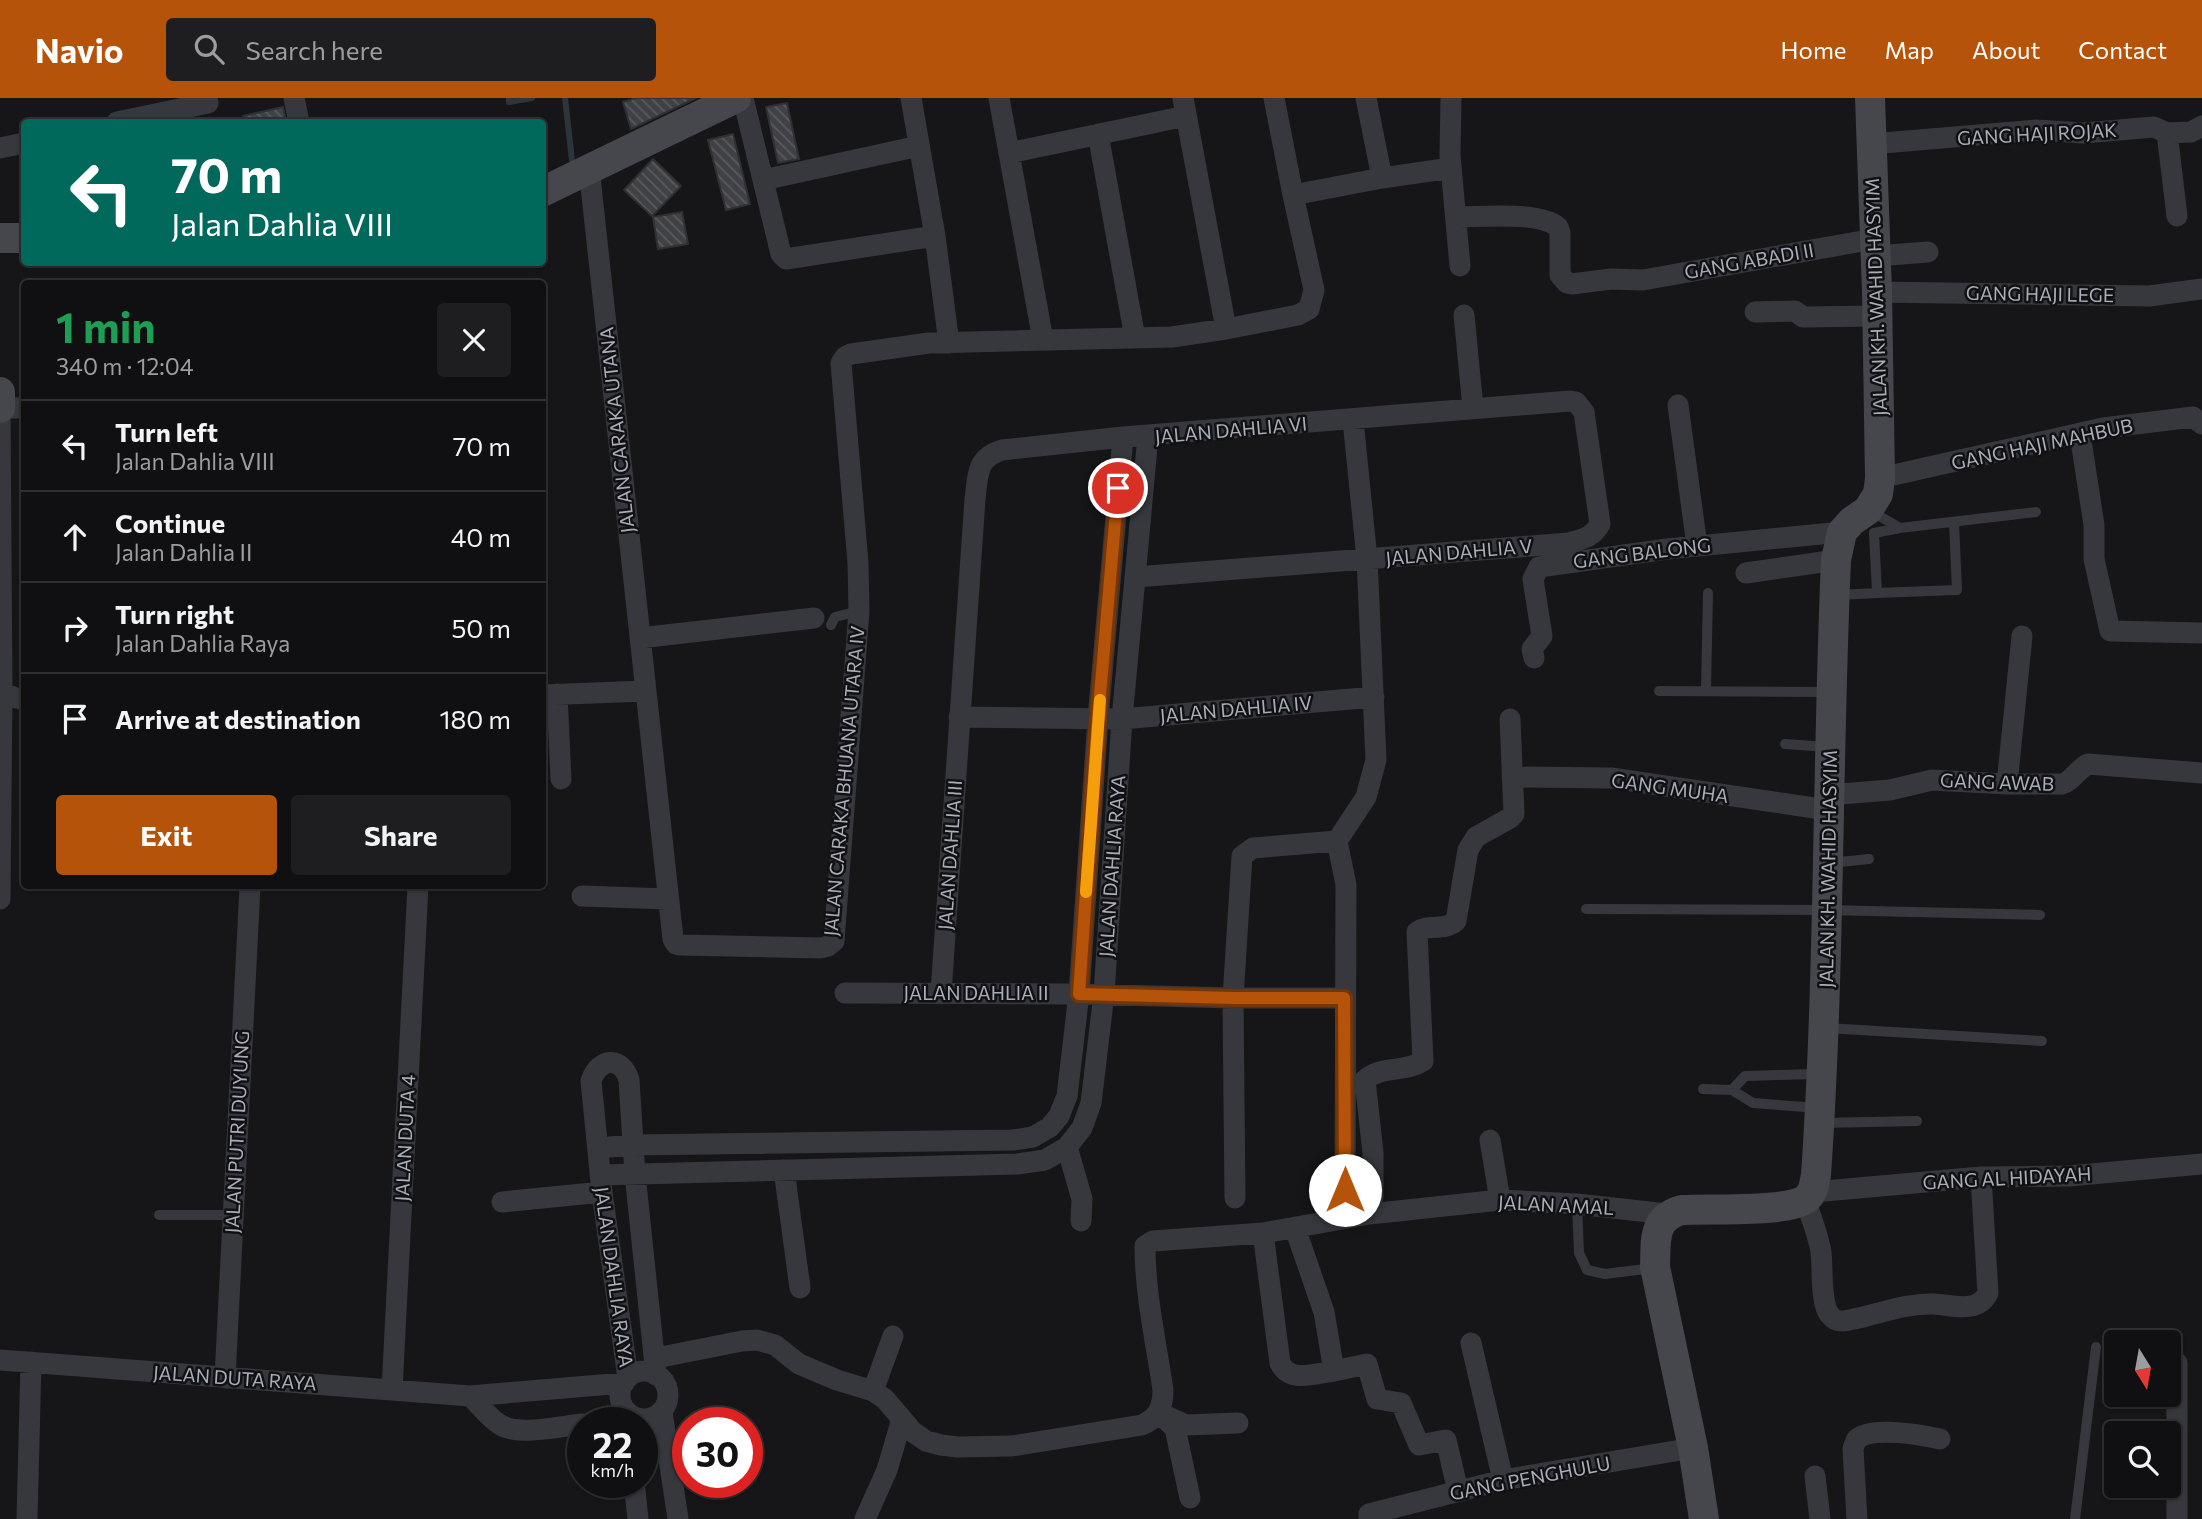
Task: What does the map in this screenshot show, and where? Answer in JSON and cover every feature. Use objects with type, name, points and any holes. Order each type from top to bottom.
[{"type":"street","points":[[294,98],[298,119]]},
{"type":"street","points":[[565,180],[736,98]]},
{"type":"street","points":[[743,98],[781,254],[786,259],[935,236]]},
{"type":"street","points":[[911,98],[950,343],[1172,337],[1298,315],[1309,309],[1314,290],[1275,98]]},
{"type":"street","points":[[999,98],[1043,340]]},
{"type":"street","points":[[1366,98],[1382,178]]},
{"type":"street","points":[[1451,98],[1451,168],[1460,266]]},
{"type":"street","name":"JALAN KH. WAHID HASYIM","points":[[1809,1196],[1820,1116],[1822,1074],[1831,692],[1839,546],[1852,521],[1868,510],[1878,494],[1880,478],[1870,98]]},
{"type":"street","points":[[131,119],[208,103]]},
{"type":"street","points":[[1009,153],[1098,134],[1185,107],[1226,329]]},
{"type":"street","name":"GANG HAJI ROJAK","points":[[1871,144],[2036,130],[2083,133],[2154,127],[2167,133],[2191,132],[2202,126]]},
{"type":"street","points":[[2167,133],[2177,216]]},
{"type":"street","points":[[1098,134],[1135,338]]},
{"type":"street","points":[[0,148],[21,144]]},
{"type":"street","points":[[763,180],[919,146]]},
{"type":"street","points":[[1293,195],[1451,168]]},
{"type":"street","name":"JALAN CARAKA UTANA","points":[[565,180],[640,638],[645,691]]},
{"type":"street","name":"GANG ABADI II","points":[[1456,217],[1519,218],[1553,222],[1559,227],[1560,233],[1560,275],[1563,280],[1573,284],[1623,278],[1643,279],[1875,248],[1928,252]]},
{"type":"street","points":[[0,237],[21,238]]},
{"type":"street","name":"GANG HAJI LEGE","points":[[1755,312],[1795,311],[1803,317],[1877,304],[2148,296],[2202,289]]},
{"type":"street","points":[[1464,315],[1473,408]]},
{"type":"street","name":"JALAN CARAKA BHUANA UTARA IV","points":[[645,691],[668,899],[676,944],[828,946],[834,941],[859,611],[859,563],[841,363],[851,354],[950,343]]},
{"type":"street","points":[[0,392],[0,899]]},
{"type":"street","name":"JALAN DAHLIA VI","points":[[990,454],[1002,450],[1123,437],[1570,401],[1576,402],[1584,412]]},
{"type":"street","points":[[1678,405],[1698,546]]},
{"type":"street","points":[[0,408],[21,408]]},
{"type":"street","name":"JALAN DAHLIA V","points":[[1367,559],[1585,539],[1596,531],[1600,524],[1584,412]]},
{"type":"street","name":"GANG HAJI MAHBUB","points":[[1880,478],[2103,428],[2193,417],[2202,424]]},
{"type":"street","points":[[1345,1190],[1346,885],[1337,841],[1358,812],[1371,785],[1376,760],[1367,559],[1353,420]]},
{"type":"street","points":[[2080,434],[2094,525],[2094,559],[2110,631],[2202,633]]},
{"type":"street","name":"JALAN DAHLIA RAYA","points":[[601,1183],[635,1174],[1017,1164],[1045,1160],[1067,1147],[1083,1128],[1091,1104],[1104,994],[1122,719],[1148,436]]},
{"type":"street","name":"JALAN DAHLIA RAYA","points":[[598,1148],[633,1145],[1013,1140],[1033,1137],[1050,1127],[1059,1116],[1067,1096],[1079,994],[1098,718],[1123,437]]},
{"type":"street","name":"JALAN DAHLIA III","points":[[941,993],[977,478],[982,462],[990,454]]},
{"type":"street","name":"GANG BALONG","points":[[1534,658],[1532,649],[1542,636],[1533,579],[1539,567],[1698,546],[1839,546]]},
{"type":"street","points":[[1746,573],[1839,546]]},
{"type":"street","points":[[1136,577],[1367,559]]},
{"type":"street","points":[[640,638],[823,622]]},
{"type":"street","points":[[2007,784],[2022,636]]},
{"type":"street","points":[[1,691],[21,698]]},
{"type":"street","points":[[561,779],[550,694],[645,691]]},
{"type":"street","name":"JALAN DAHLIA IV","points":[[1098,718],[1122,719],[1374,697]]},
{"type":"street","points":[[959,717],[1098,718]]},
{"type":"street","points":[[1370,1214],[1374,1198],[1373,1153],[1365,1080],[1378,1072],[1412,1068],[1423,1061],[1417,932],[1426,927],[1443,928],[1456,921],[1468,850],[1476,837],[1514,814],[1510,719]]},
{"type":"street","name":"GANG AWAB","points":[[1828,803],[1932,780],[2062,784],[2067,783],[2080,768],[2088,764],[2202,773]]},
{"type":"street","name":"GANG MUHA","points":[[1512,776],[1611,778],[1828,803]]},
{"type":"street","points":[[1235,1198],[1233,998],[1242,856],[1253,848],[1337,841]]},
{"type":"street","name":"JALAN PUTRI DUYUNG","points":[[225,1378],[250,889]]},
{"type":"street","name":"JALAN DUTA 4","points":[[398,1390],[418,889]]},
{"type":"street","points":[[582,896],[668,899]]},
{"type":"street","name":"JALAN DAHLIA II","points":[[845,993],[1344,998]]},
{"type":"street","name":"JALAN DAHLIA RAYA","points":[[626,1380],[591,1081],[595,1070],[605,1063],[618,1064],[626,1071],[629,1080],[635,1174],[656,1366]]},
{"type":"street","points":[[1490,1140],[1500,1200]]},
{"type":"street","points":[[1067,1147],[1082,1199],[1081,1222]]},
{"type":"street","name":"GANG AL HIDAYAH","points":[[1809,1196],[1981,1177],[2069,1176],[2202,1164]]},
{"type":"street","points":[[784,1170],[800,1288]]},
{"type":"street","points":[[1704,1519],[1693,1447],[1656,1268],[1656,1238],[1667,1214],[1682,1210],[1780,1207],[1809,1196],[1821,1250],[1826,1309],[1831,1318],[1838,1322],[1931,1304],[1965,1307],[1984,1300],[1987,1293],[1981,1177]]},
{"type":"street","points":[[502,1202],[601,1183]]},
{"type":"street","name":"JALAN AMAL","points":[[1158,1413],[1163,1403],[1163,1390],[1147,1286],[1145,1255],[1145,1247],[1153,1241],[1263,1233],[1370,1214],[1500,1200],[1577,1204],[1667,1214]]},
{"type":"street","points":[[1295,1228],[1324,1312],[1334,1371]]},
{"type":"street","points":[[1263,1233],[1280,1363],[1288,1374],[1297,1376],[1367,1364],[1377,1399],[1401,1403],[1419,1445],[1446,1440],[1458,1491]]},
{"type":"street","points":[[873,1391],[893,1336]]},
{"type":"street","points":[[626,1407],[621,1398],[626,1380],[641,1372],[757,1340],[775,1345],[799,1364],[873,1391],[885,1399],[913,1432],[926,1441],[957,1447],[1012,1446],[1142,1425],[1158,1413]]},
{"type":"street","points":[[1471,1343],[1503,1479]]},
{"type":"street","name":"JALAN DUTA RAYA","points":[[0,1360],[470,1396],[626,1380]]},
{"type":"street","points":[[27,1519],[31,1362]]},
{"type":"street","points":[[656,1366],[668,1395],[662,1412],[678,1519]]},
{"type":"street","points":[[470,1396],[497,1423],[507,1429],[567,1426]]},
{"type":"street","points":[[2177,1519],[2178,1407]]},
{"type":"street","points":[[658,1414],[662,1412]]},
{"type":"street","points":[[1158,1413],[1186,1424],[1238,1423]]},
{"type":"street","points":[[1158,1413],[1175,1428],[1190,1498]]},
{"type":"street","points":[[865,1519],[887,1470],[902,1419]]},
{"type":"street","points":[[1857,1519],[1853,1449],[1857,1440],[1868,1434],[1910,1433],[1940,1439]]},
{"type":"street","name":"GANG PENGHULU","points":[[1369,1517],[1503,1479],[1693,1447]]},
{"type":"street","points":[[1815,1476],[1820,1519]]},
{"type":"street","points":[[636,1498],[638,1519]]},
{"type":"lane","points":[[1868,510],[1900,528]]},
{"type":"lane","points":[[1877,593],[1874,533],[2036,512]]},
{"type":"lane","points":[[1835,595],[1957,590],[1954,522]]},
{"type":"lane","points":[[1706,689],[1708,593]]},
{"type":"lane","points":[[823,622],[859,611]]},
{"type":"lane","points":[[1659,691],[1706,689],[1831,692]]},
{"type":"lane","points":[[1785,744],[1831,747]]},
{"type":"lane","points":[[1827,863],[1869,859]]},
{"type":"lane","points":[[1586,909],[1826,910],[2040,915]]},
{"type":"lane","points":[[1824,1028],[2042,1041]]},
{"type":"lane","points":[[1732,1090],[1745,1076],[1822,1074]]},
{"type":"lane","points":[[1703,1089],[1732,1090],[1753,1104],[1820,1116],[1917,1121]]},
{"type":"lane","points":[[1577,1204],[1579,1253],[1587,1270],[1605,1274],[1656,1268]]},
{"type":"lane","points":[[159,1214],[232,1215]]},
{"type":"lane","points":[[2075,1519],[2096,1347]]},
{"type":"building","points":[[636,98],[696,98],[631,129],[623,102]]},
{"type":"building","points":[[787,103],[799,159],[778,163],[766,107]]},
{"type":"building","points":[[283,107],[285,119],[244,119],[243,116]]},
{"type":"building","points":[[733,134],[750,204],[726,210],[708,140]]},
{"type":"building","points":[[653,159],[681,186],[652,216],[624,190]]},
{"type":"building","points":[[682,212],[688,244],[658,249],[653,217]]},
{"type":"waterway","points":[[509,98],[509,102],[532,98]]},
{"type":"waterway","points":[[565,98],[572,160]]},
{"type":"slow traffic","points":[[1086,892],[1100,700]]},
{"type":"route","points":[[1118,488],[1098,718],[1079,994],[1344,998],[1345,1190]]}]
